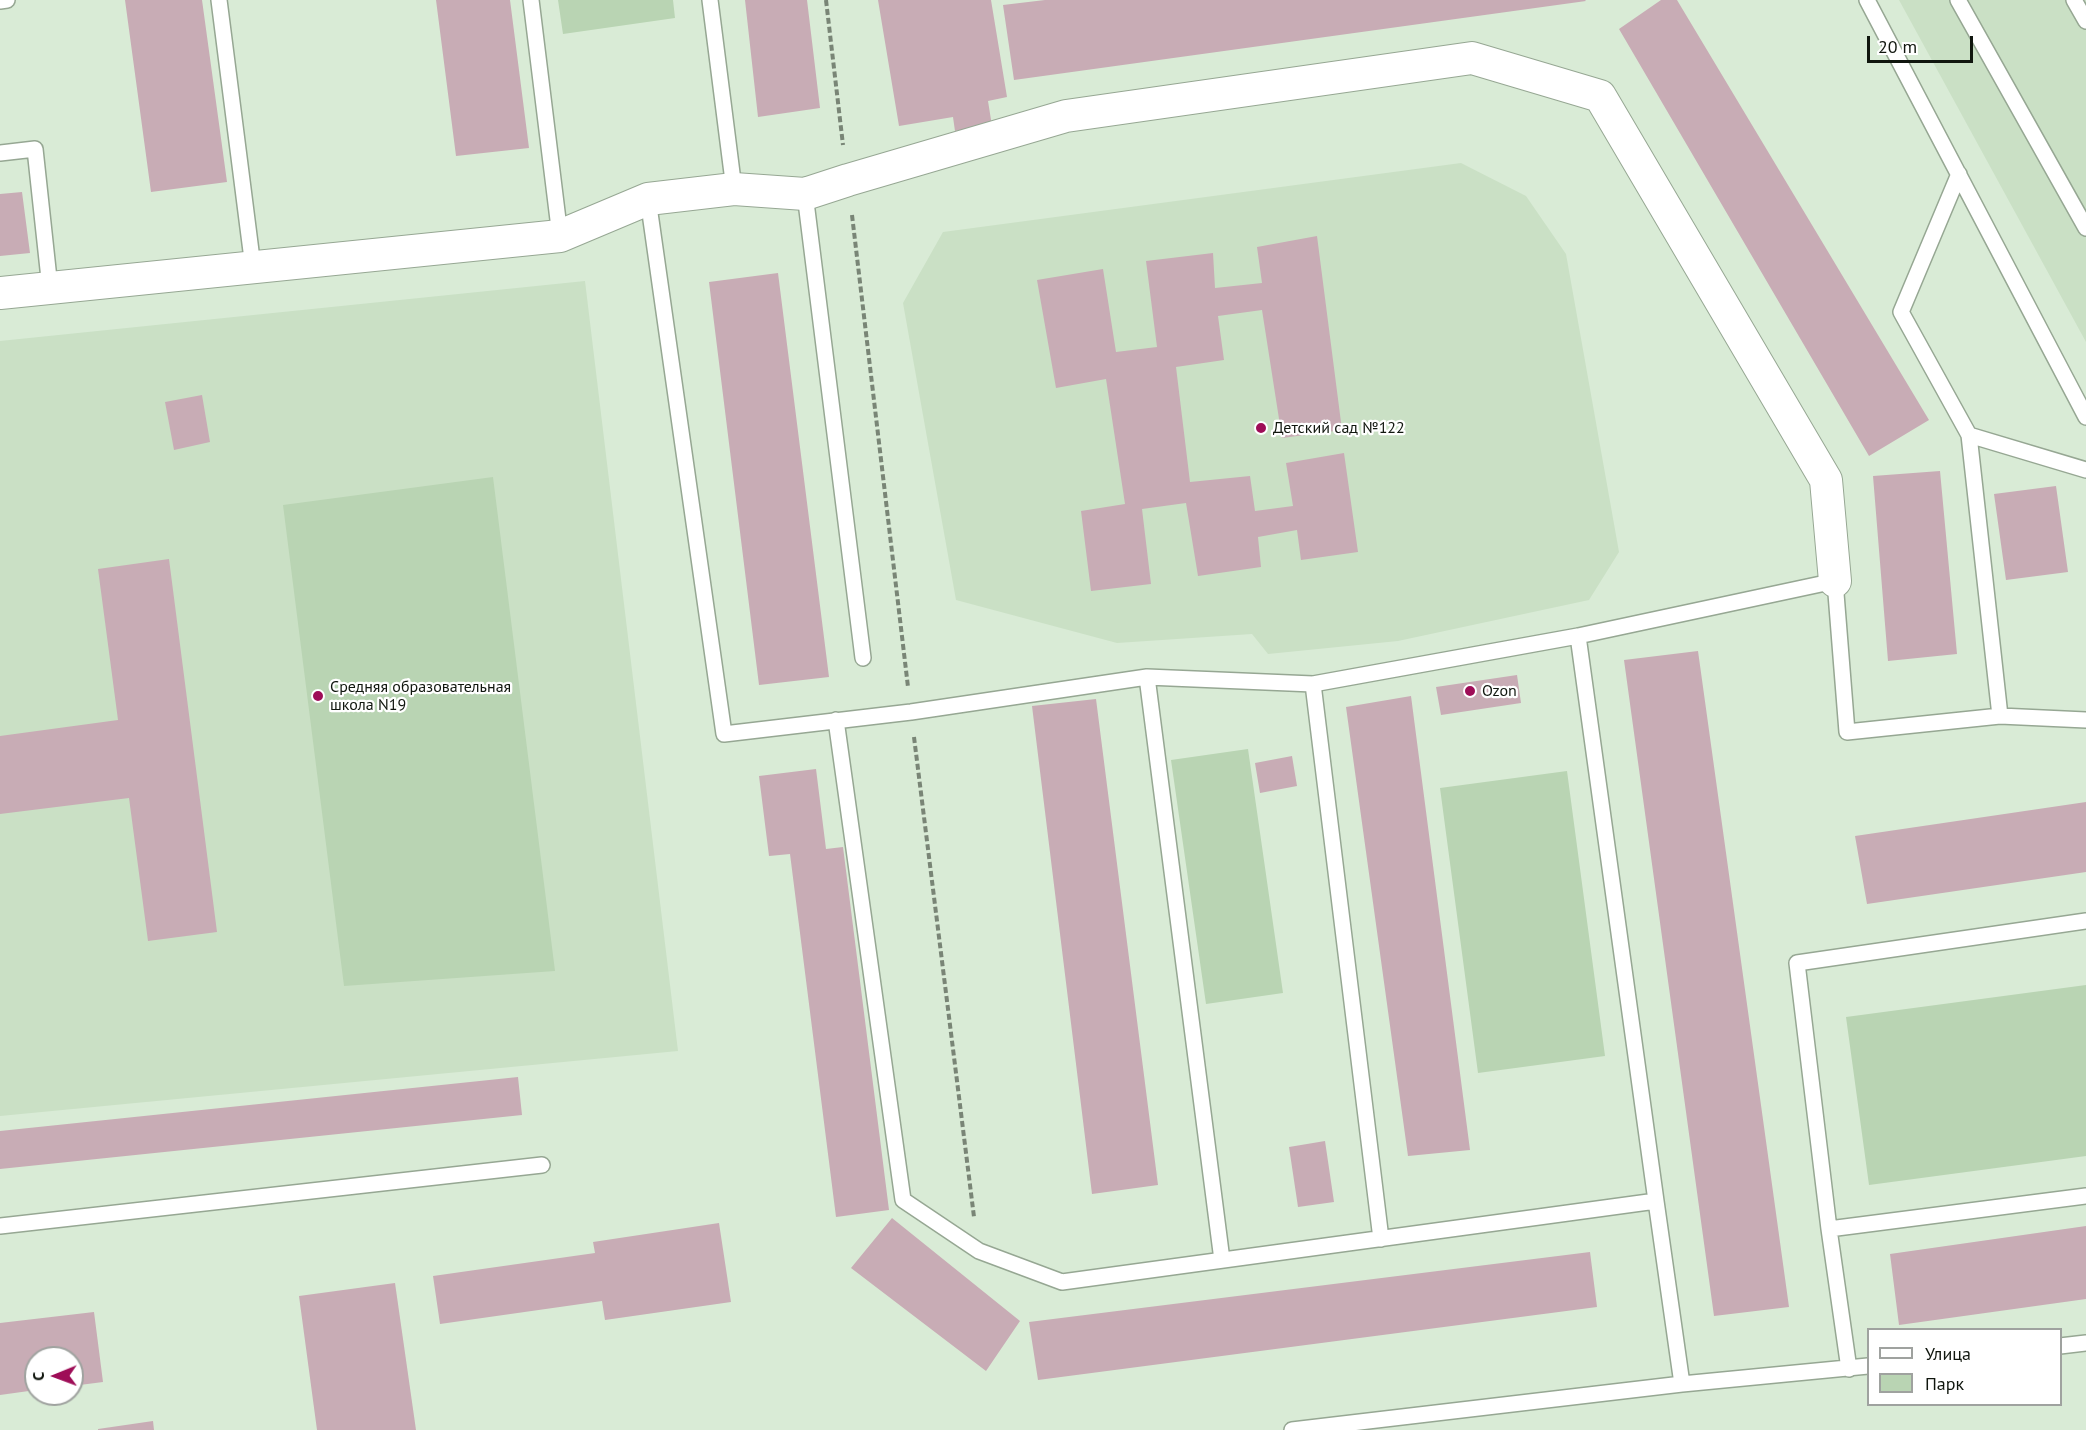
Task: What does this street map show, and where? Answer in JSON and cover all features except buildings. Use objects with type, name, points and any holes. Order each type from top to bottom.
[{"type":"street","points":[[0,293],[560,236],[648,200],[734,189],[805,194],[1066,116],[1472,58],[1600,96],[1826,480],[1835,581]]},
{"type":"lane","points":[[0,1],[7,0]]},
{"type":"lane","points":[[219,0],[253,267]]},
{"type":"lane","points":[[531,0],[560,236]]},
{"type":"lane","points":[[710,0],[734,189]]},
{"type":"lane","points":[[1867,0],[2086,417]]},
{"type":"lane","points":[[1958,0],[2086,228]]},
{"type":"lane","points":[[2074,0],[2086,21]]},
{"type":"lane","points":[[0,153],[35,149],[50,288]]},
{"type":"lane","points":[[1959,174],[1901,312],[1969,435],[2001,716]]},
{"type":"lane","points":[[805,194],[863,658]]},
{"type":"lane","points":[[648,200],[724,734],[911,712],[1148,677],[1313,684],[1578,636],[1835,581],[1847,732],[2001,716],[2086,720]]},
{"type":"lane","points":[[1969,435],[2086,470]]},
{"type":"lane","points":[[1578,636],[1682,1384]]},
{"type":"lane","points":[[1148,677],[1222,1260]]},
{"type":"lane","points":[[1313,684],[1381,1239]]},
{"type":"lane","points":[[836,720],[903,1200],[978,1251],[1062,1282],[1656,1201]]},
{"type":"lane","points":[[1850,1368],[1829,1228],[1797,963],[2086,921]]},
{"type":"lane","points":[[0,1226],[542,1165]]},
{"type":"lane","points":[[1829,1228],[2086,1196]]},
{"type":"lane","points":[[2062,1346],[2086,1343]]},
{"type":"lane","points":[[1292,1430],[1682,1384],[1867,1366]]},
{"type":"path","points":[[826,0],[978,1251]]},
{"type":"shaded area","points":[[1899,0],[2086,0],[2086,342]]},
{"type":"shaded area","name":"Детский сад №122","points":[[1461,163],[1526,196],[1566,254],[1619,552],[1589,600],[1398,641],[1268,654],[1252,634],[1117,643],[956,600],[903,303],[943,232]]},
{"type":"shaded area","name":"Средняя образовательная школа N19","points":[[585,281],[678,1051],[0,1116],[0,341]]},
{"type":"green space","points":[[558,0],[673,0],[675,18],[563,34]]},
{"type":"green space","points":[[493,477],[555,971],[344,986],[283,505]]},
{"type":"green space","points":[[1248,749],[1283,993],[1206,1004],[1171,760]]},
{"type":"green space","points":[[1567,771],[1605,1056],[1478,1073],[1440,788]]},
{"type":"green space","points":[[2086,985],[2086,1156],[1869,1185],[1846,1017]]},
{"type":"place","name":"Детский сад №122","points":[[1261,428]]},
{"type":"place","name":"Ozon","points":[[1470,691]]},
{"type":"place","name":"Средняя образовательная школа N19","points":[[318,696]]}]
